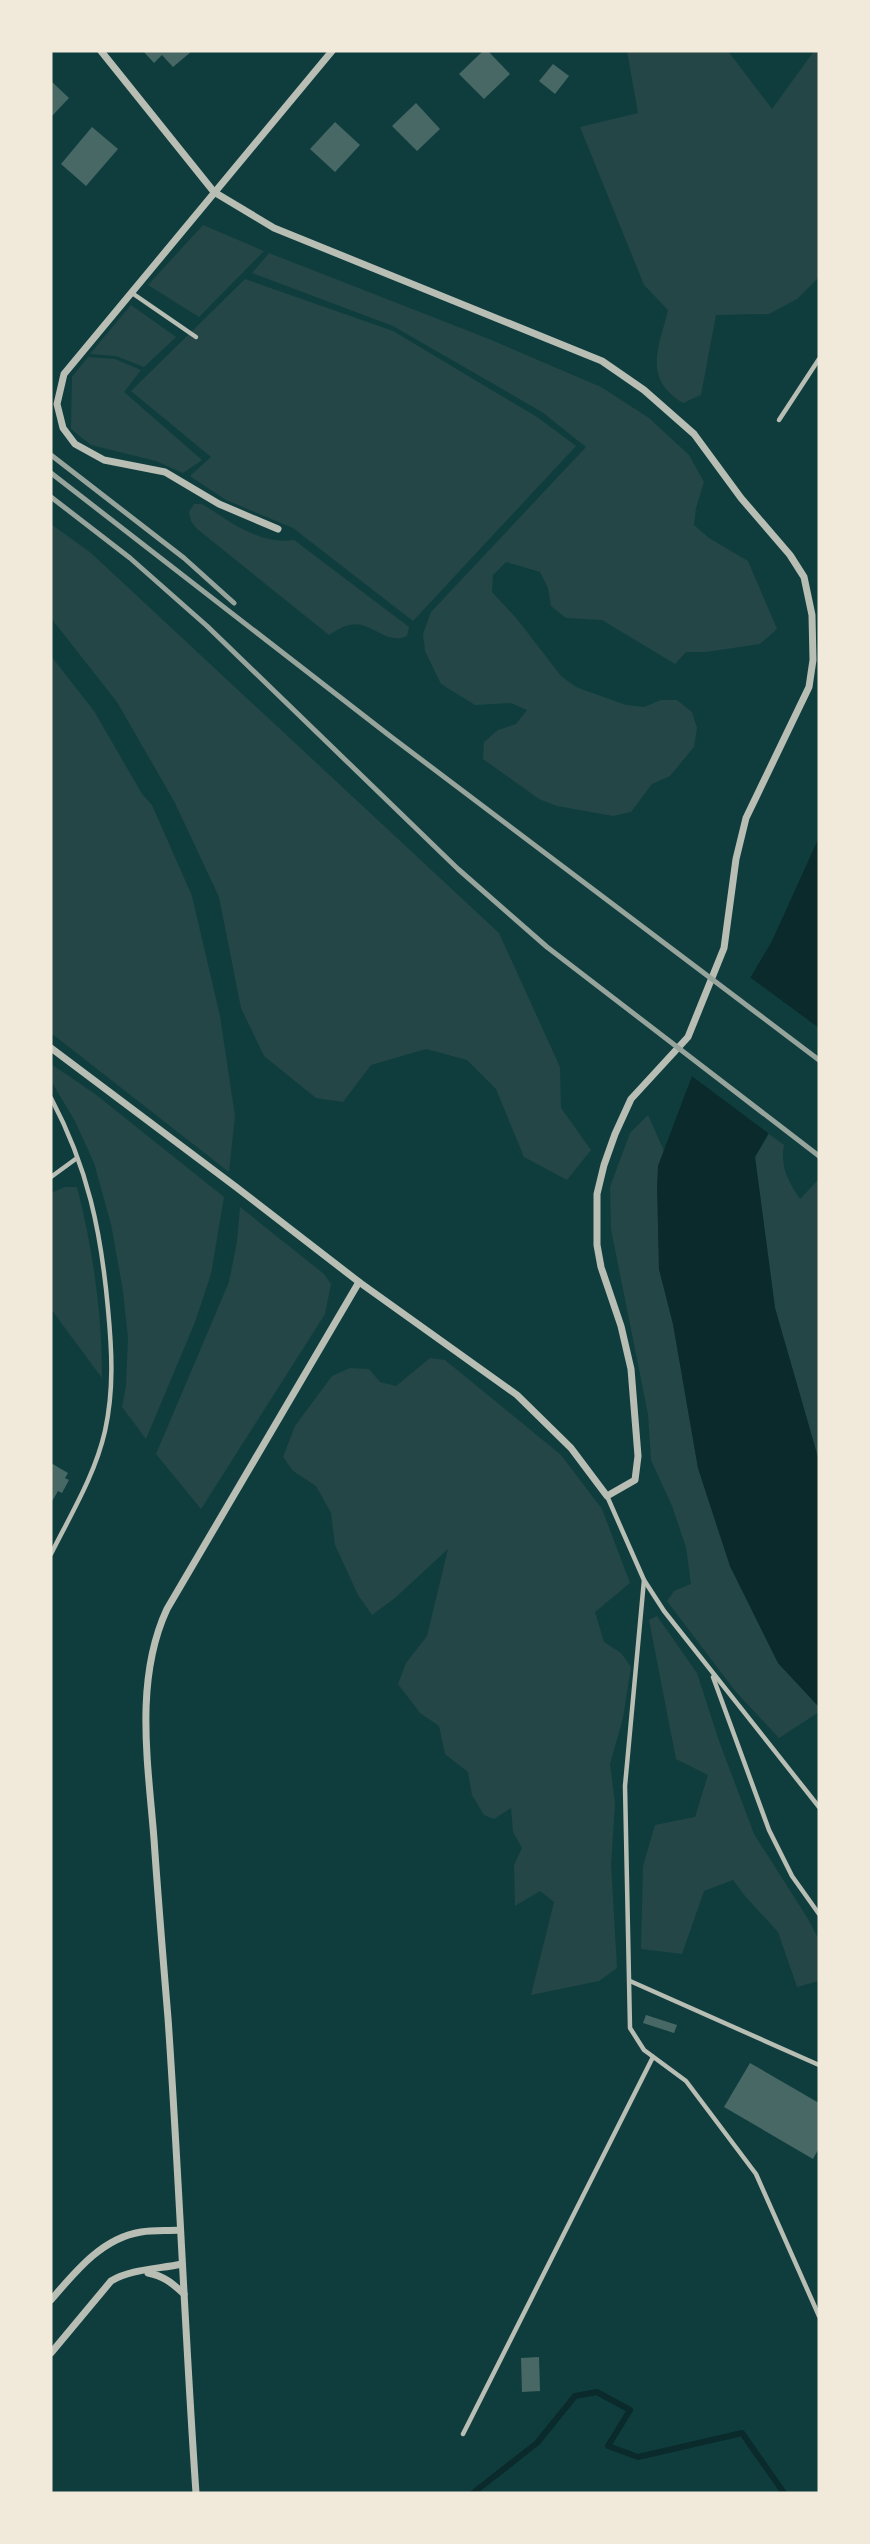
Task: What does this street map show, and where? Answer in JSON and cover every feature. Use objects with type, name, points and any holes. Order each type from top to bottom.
[{"type":"street","points":[[51,1048],[359,1282],[517,1395],[571,1448],[607,1496],[635,1480],[638,1456],[631,1369],[597,1245],[597,1194],[611,1144],[631,1099],[688,1037],[724,948],[736,859],[746,818],[809,687],[813,660],[813,615],[804,577],[790,555],[741,498],[694,434],[644,390],[602,361],[274,228],[214,192],[101,51]]},
{"type":"street","points":[[278,529],[219,504],[165,472],[104,460],[75,444],[63,428],[57,404],[64,374],[332,51]]},
{"type":"street","points":[[196,2493],[168,2021],[150,1789],[146,1689],[150,1658],[156,1633],[167,1609],[359,1282]]},
{"type":"street","points":[[51,2300],[88,2260],[108,2245],[142,2232],[180,2230]]},
{"type":"street","points":[[51,2353],[111,2281],[124,2273],[182,2264]]},
{"type":"street","points":[[144,2272],[170,2281],[184,2294]]},
{"type":"lane","points":[[131,292],[196,337]]},
{"type":"lane","points":[[779,420],[819,359]]},
{"type":"lane","points":[[51,1098],[90,1189],[104,1259],[112,1388],[104,1433],[92,1473],[51,1554]]},
{"type":"lane","points":[[51,1177],[77,1157]]},
{"type":"lane","points":[[607,1496],[644,1580],[664,1611],[819,1807]]},
{"type":"lane","points":[[644,1580],[625,1786],[631,2028],[645,2050],[686,2081],[756,2174],[819,2316]]},
{"type":"lane","points":[[711,1673],[769,1830],[792,1876],[819,1914]]},
{"type":"lane","points":[[630,1981],[819,2065]]},
{"type":"lane","points":[[463,2434],[653,2057]]},
{"type":"shaded area","points":[[627,51],[728,51],[772,109],[814,51],[819,51],[819,277],[797,299],[769,314],[716,315],[701,395],[683,403],[670,393],[658,373],[658,350],[668,310],[644,285],[580,127],[638,113]]},
{"type":"shaded area","points":[[203,225],[264,251],[199,317],[148,285]]},
{"type":"shaded area","points":[[269,253],[489,339],[601,387],[649,418],[689,455],[704,482],[694,525],[709,538],[748,561],[777,629],[760,644],[706,652],[686,652],[675,664],[602,620],[566,618],[551,606],[548,588],[540,572],[506,562],[493,575],[492,592],[517,619],[561,676],[576,687],[626,705],[644,707],[661,700],[677,700],[692,712],[697,728],[694,747],[670,776],[652,784],[631,812],[613,816],[557,806],[539,799],[483,759],[484,742],[498,730],[516,724],[527,710],[511,703],[475,705],[441,684],[425,651],[423,634],[431,612],[586,447],[542,412],[393,326],[252,273]]},
{"type":"shaded area","points":[[245,279],[393,331],[537,417],[576,446],[413,621],[293,528],[226,500],[190,476],[211,457],[131,391]]},
{"type":"shaded area","points":[[131,305],[176,337],[144,367],[116,356],[90,354]]},
{"type":"shaded area","points":[[88,357],[115,359],[141,370],[124,392],[202,460],[183,473],[156,461],[91,445],[71,429],[72,377]]},
{"type":"shaded area","points":[[194,504],[202,504],[257,536],[281,541],[294,540],[409,627],[407,636],[392,638],[357,624],[346,626],[329,635],[196,528],[189,512]]},
{"type":"shaded area","points":[[51,524],[91,553],[499,933],[560,1067],[561,1108],[591,1150],[567,1180],[524,1157],[496,1089],[467,1060],[426,1049],[371,1065],[343,1102],[316,1098],[264,1056],[241,1008],[219,897],[174,801],[117,702],[51,618]]},
{"type":"shaded area","points":[[51,656],[94,711],[142,794],[152,805],[192,896],[220,1016],[235,1116],[229,1172],[51,1033]]},
{"type":"shaded area","points":[[819,837],[819,1043],[755,1157],[775,1308],[819,1461],[819,1707],[778,1663],[730,1566],[698,1468],[673,1324],[659,1269],[657,1187],[658,1166],[692,1076],[772,941]]},
{"type":"shaded area","points":[[51,1064],[95,1094],[224,1197],[211,1274],[195,1322],[146,1439],[122,1407],[126,1386],[128,1338],[111,1224],[94,1163],[75,1121],[51,1081]]},
{"type":"shaded area","points":[[648,1115],[664,1151],[658,1166],[659,1269],[673,1324],[698,1468],[730,1566],[778,1663],[819,1707],[819,1712],[779,1738],[736,1692],[667,1601],[674,1591],[691,1584],[686,1547],[672,1506],[651,1460],[648,1414],[611,1229],[610,1187],[630,1133]]},
{"type":"shaded area","points":[[769,1134],[784,1145],[786,1174],[800,1199],[819,1179],[819,1461],[775,1308],[755,1157]]},
{"type":"shaded area","points":[[65,1187],[77,1187],[88,1234],[96,1282],[102,1378],[51,1309],[51,1193]]},
{"type":"shaded area","points":[[240,1207],[324,1274],[331,1284],[325,1314],[201,1509],[156,1454],[229,1282],[237,1242]]},
{"type":"shaded area","points":[[430,1358],[445,1360],[561,1455],[602,1509],[630,1583],[595,1612],[604,1642],[621,1653],[631,1667],[623,1718],[610,1764],[615,1804],[611,1864],[617,1968],[599,1981],[531,1995],[554,1902],[540,1891],[515,1906],[514,1865],[522,1848],[513,1832],[511,1808],[494,1819],[484,1815],[472,1795],[468,1772],[445,1754],[439,1726],[420,1713],[398,1684],[406,1663],[427,1636],[448,1549],[395,1598],[372,1615],[358,1595],[335,1545],[331,1513],[316,1486],[293,1471],[283,1457],[295,1426],[332,1376],[350,1368],[369,1369],[380,1382],[396,1386]]},
{"type":"shaded area","points":[[657,1616],[697,1673],[754,1834],[819,1940],[819,1981],[797,1987],[778,1932],[733,1880],[704,1891],[682,1954],[641,1949],[643,1866],[655,1825],[695,1817],[708,1775],[676,1759],[649,1620]]},
{"type":"pier","points":[[747,975],[819,1028],[819,1050],[772,1136],[689,1074]]},
{"type":"building","points":[[143,51],[192,51],[173,67],[162,55],[154,63]]},
{"type":"building","points":[[483,51],[488,51],[510,74],[484,99],[459,74]]},
{"type":"building","points":[[553,64],[569,76],[555,94],[539,81]]},
{"type":"building","points":[[51,81],[69,98],[51,117]]},
{"type":"building","points":[[416,103],[440,129],[417,151],[392,126]]},
{"type":"building","points":[[335,122],[360,145],[335,172],[310,149]]},
{"type":"building","points":[[92,127],[118,149],[86,186],[61,164]]},
{"type":"building","points":[[51,1463],[68,1473],[65,1478],[69,1480],[62,1493],[58,1491],[51,1503]]},
{"type":"building","points":[[646,2015],[677,2025],[674,2033],[643,2023]]},
{"type":"building","points":[[750,2063],[819,2103],[819,2148],[813,2159],[724,2107]]},
{"type":"building","points":[[539,2357],[540,2391],[522,2392],[521,2358]]},
{"type":"waterway","points":[[473,2493],[537,2443],[575,2396],[597,2392],[630,2410],[608,2446],[638,2457],[742,2433],[784,2493]]},
{"type":"railway","points":[[51,455],[184,558],[234,603]]},
{"type":"railway","points":[[51,473],[390,736],[819,1060]]},
{"type":"railway","points":[[51,497],[130,558],[207,626],[458,869],[547,947],[819,1156]]}]
